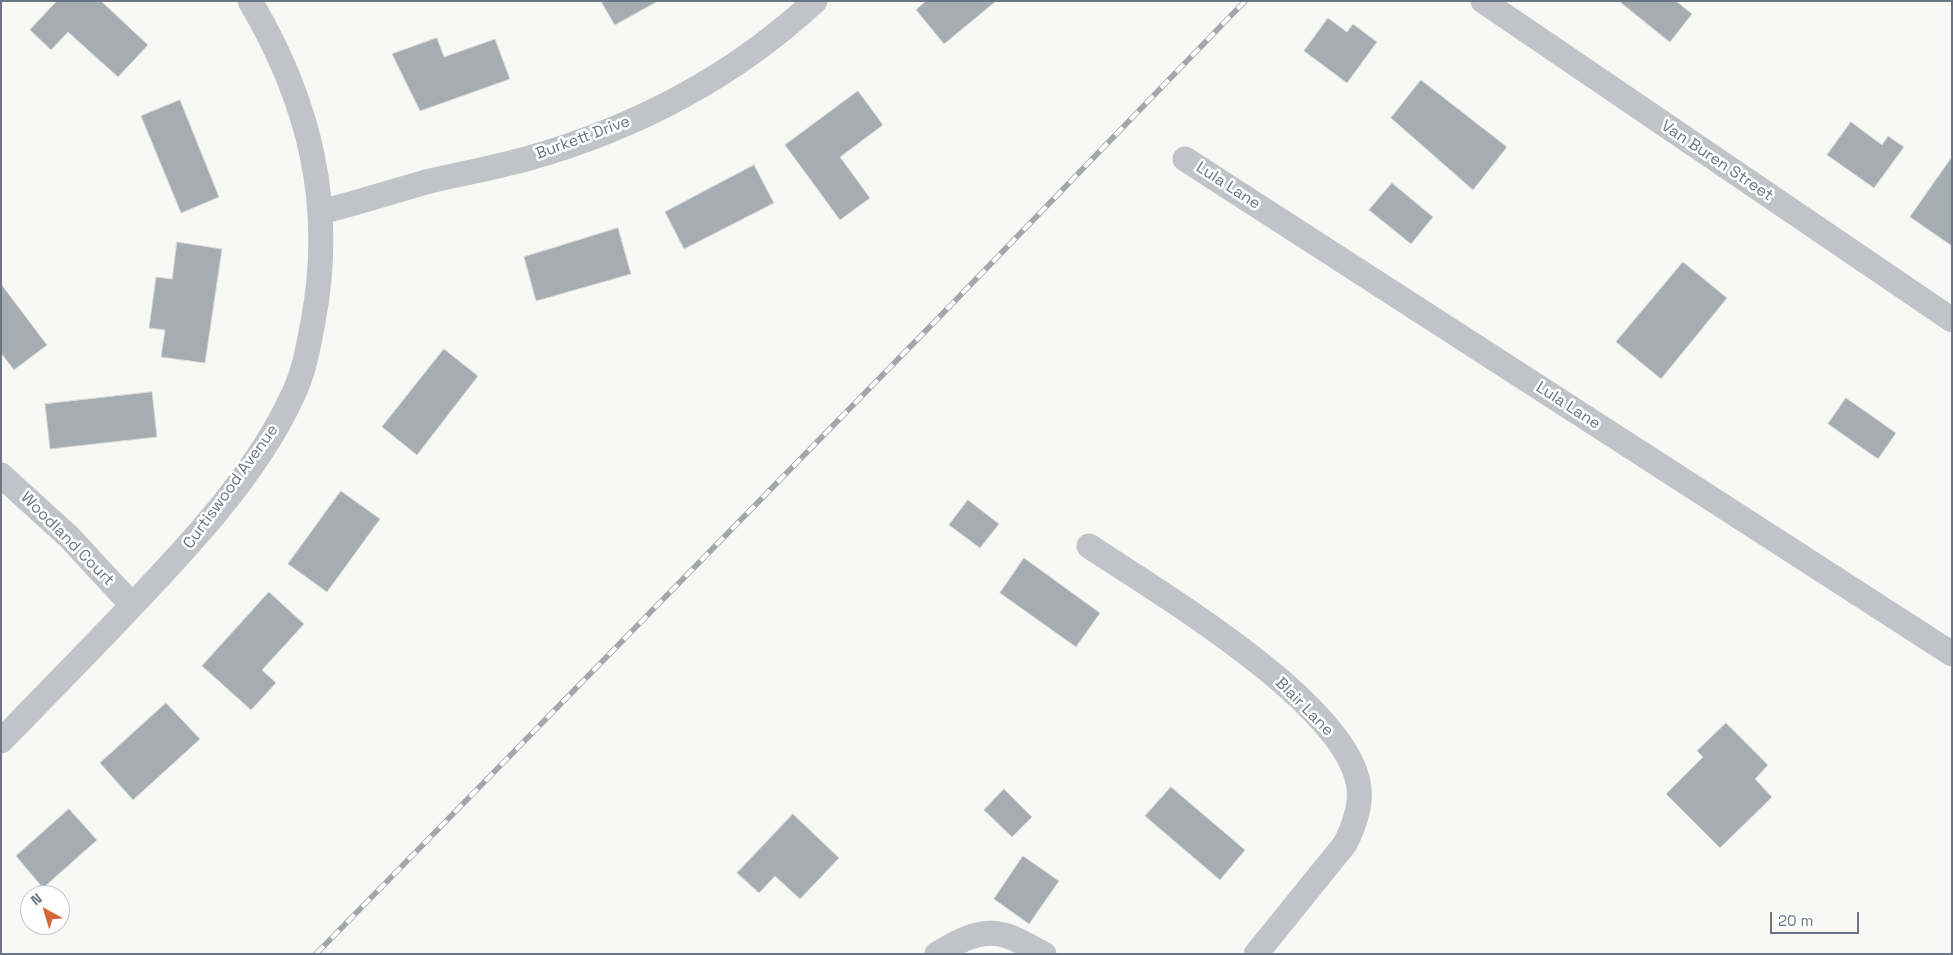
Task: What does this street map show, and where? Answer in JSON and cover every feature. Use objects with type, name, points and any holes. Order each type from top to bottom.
[{"type":"street","name":"Curtiswood Avenue","points":[[1,741],[185,551],[234,488],[271,435],[292,397],[304,366],[319,287],[321,212],[316,167],[304,120],[282,64],[250,1]]},
{"type":"street","name":"Burkett Drive","points":[[321,212],[426,183],[526,159],[595,136],[643,116],[659,109],[725,71],[792,23],[816,1]]},
{"type":"street","name":"Van Buren Street","points":[[1483,1],[1952,320]]},
{"type":"street","name":"Lula Lane","points":[[1185,159],[1952,654]]},
{"type":"street","name":"Woodland Court","points":[[1,474],[69,537],[132,605]]},
{"type":"street","name":"Blair Lane","points":[[1089,546],[1250,656],[1314,713],[1334,736],[1346,753],[1359,782],[1358,810],[1353,829],[1345,844],[1256,954]]},
{"type":"street","points":[[937,954],[960,940],[977,934],[1004,934],[1044,954]]},
{"type":"building","points":[[57,1],[101,1],[148,45],[118,77],[68,32],[51,50],[30,30]]},
{"type":"building","points":[[601,1],[658,1],[615,25]]},
{"type":"building","points":[[926,1],[995,2],[944,44],[916,10]]},
{"type":"building","points":[[1619,1],[1676,1],[1692,14],[1670,42]]},
{"type":"building","points":[[1328,18],[1347,32],[1353,24],[1377,42],[1347,83],[1304,51]]},
{"type":"building","points":[[437,38],[444,57],[495,39],[510,79],[420,111],[392,54]]},
{"type":"building","points":[[1421,80],[1507,147],[1473,190],[1391,118]]},
{"type":"building","points":[[858,91],[883,125],[840,157],[870,198],[840,220],[785,145]]},
{"type":"building","points":[[180,100],[219,197],[181,213],[141,116]]},
{"type":"building","points":[[1851,122],[1882,145],[1888,136],[1904,147],[1874,188],[1827,155]]},
{"type":"building","points":[[1952,157],[1952,246],[1910,217]]},
{"type":"building","points":[[754,165],[774,203],[684,249],[665,212]]},
{"type":"building","points":[[1392,183],[1433,217],[1411,244],[1369,210]]},
{"type":"building","points":[[618,228],[631,274],[536,301],[524,257]]},
{"type":"building","points":[[177,242],[222,249],[205,363],[161,357],[165,330],[149,328],[156,277],[172,279]]},
{"type":"building","points":[[1683,262],[1727,298],[1661,379],[1616,342]]},
{"type":"building","points":[[1,284],[47,345],[14,370],[1,353]]},
{"type":"building","points":[[444,349],[478,376],[417,455],[382,427]]},
{"type":"building","points":[[152,392],[157,437],[50,449],[45,404]]},
{"type":"building","points":[[1846,398],[1896,433],[1878,459],[1828,424]]},
{"type":"building","points":[[341,491],[380,519],[327,592],[288,564]]},
{"type":"building","points":[[968,500],[999,524],[980,548],[949,525]]},
{"type":"building","points":[[1024,558],[1100,613],[1076,647],[1000,593]]},
{"type":"building","points":[[269,592],[304,624],[262,670],[276,683],[251,710],[202,666]]},
{"type":"building","points":[[166,703],[200,739],[133,800],[100,763]]},
{"type":"building","points":[[1726,723],[1768,765],[1755,779],[1772,797],[1720,848],[1666,794],[1703,757],[1697,751]]},
{"type":"building","points":[[1171,787],[1245,850],[1220,880],[1145,816]]},
{"type":"building","points":[[1004,789],[1032,817],[1012,837],[984,810]]},
{"type":"building","points":[[69,809],[97,840],[46,885],[40,885],[16,856]]},
{"type":"building","points":[[793,814],[839,858],[800,899],[775,876],[759,893],[737,873]]},
{"type":"building","points":[[1023,856],[1059,881],[1029,924],[994,899]]},
{"type":"railway","points":[[316,954],[951,305],[1245,1]]}]
